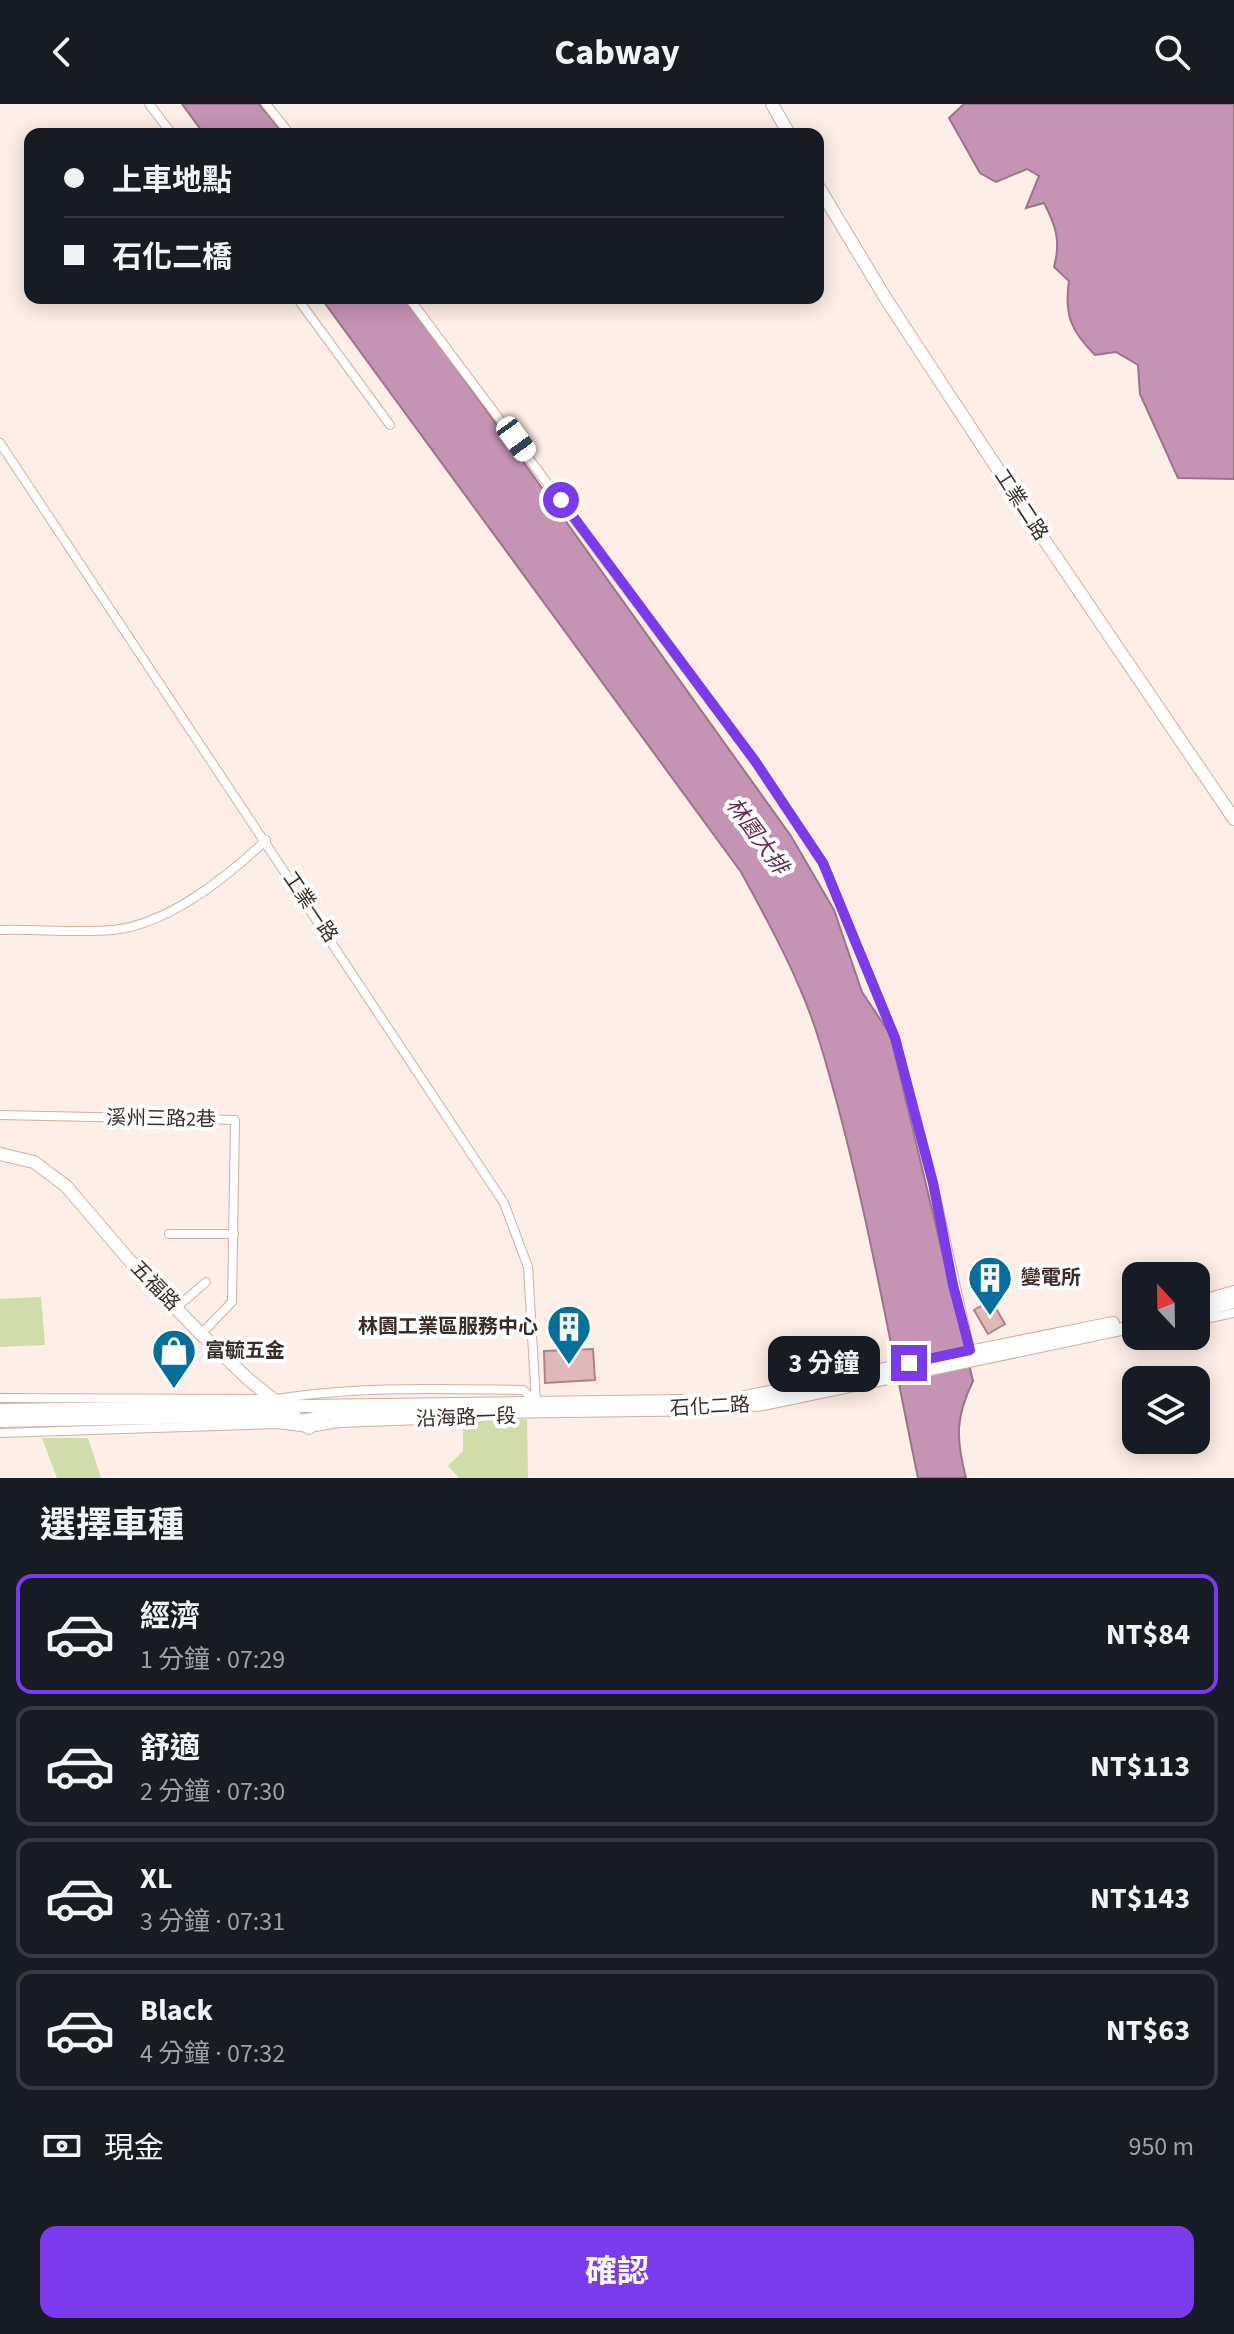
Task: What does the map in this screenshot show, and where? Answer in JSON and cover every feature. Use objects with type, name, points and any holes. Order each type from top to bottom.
[{"type":"main road","points":[[772,104],[786,128]]},
{"type":"main road","name":"工業二路","points":[[824,196],[886,299],[1030,519],[1234,819]]},
{"type":"main road","name":"五福路","points":[[0,1154],[34,1162],[49,1171],[201,1334],[249,1380],[306,1424]]},
{"type":"main road","points":[[1210,1305],[1234,1290]]},
{"type":"main road","points":[[1210,1302],[1234,1302]]},
{"type":"main road","points":[[977,1353],[1122,1321]]},
{"type":"main road","points":[[977,1353],[1122,1328]]},
{"type":"main road","name":"石化二路","points":[[536,1406],[716,1401],[880,1375],[977,1353]]},
{"type":"main road","name":"沿海路一段","points":[[0,1410],[281,1403],[536,1406]]},
{"type":"main road","name":"沿海路一段","points":[[0,1421],[262,1416],[306,1424],[331,1414],[536,1406]]},
{"type":"street","points":[[149,104],[167,128]]},
{"type":"street","points":[[266,104],[285,128]]},
{"type":"street","points":[[301,304],[390,425]]},
{"type":"street","points":[[413,304],[755,761],[823,863],[895,1038],[977,1353]]},
{"type":"street","name":"工業一路","points":[[0,443],[504,1203],[528,1267],[536,1406]]},
{"type":"street","points":[[0,930],[114,930],[136,924],[178,908],[239,866],[266,840]]},
{"type":"street","name":"溪州三路2巷","points":[[0,1115],[235,1120],[234,1234]]},
{"type":"street","points":[[169,1234],[234,1234],[232,1302],[201,1334]]},
{"type":"street","points":[[176,1308],[206,1282]]},
{"type":"street","points":[[1210,1296],[1234,1290]]},
{"type":"street","points":[[1210,1318],[1234,1313]]},
{"type":"street","name":"沿海路一段","points":[[0,1398],[281,1403]]},
{"type":"street","name":"沿海路一段","points":[[0,1433],[306,1424]]},
{"type":"green space","points":[[41,1297],[45,1345],[0,1347],[0,1299]]},
{"type":"green space","points":[[527,1419],[528,1478],[459,1478],[448,1466],[463,1451],[463,1420]]},
{"type":"green space","points":[[42,1438],[88,1438],[101,1478],[57,1478]]},
{"type":"water","points":[[182,104],[259,104],[279,128],[200,128]]},
{"type":"water","points":[[964,104],[1234,104],[1234,479],[1178,478],[1140,394],[1138,365],[1116,352],[1095,355],[1071,322],[1069,281],[1054,267],[1057,241],[1052,219],[1044,203],[1026,208],[1039,176],[1027,169],[996,182],[980,173],[949,118]]},
{"type":"water","name":"林園大排","points":[[325,304],[410,304],[791,836],[834,910],[862,992],[890,1034],[973,1381],[963,1406],[959,1429],[966,1478],[918,1478],[862,1205],[820,1043],[795,977],[741,872]]},
{"type":"building","name":"變電所","points":[[991,1300],[1005,1324],[988,1334],[974,1310]]},
{"type":"building","name":"林園工業區服務中心","points":[[593,1349],[595,1380],[545,1383],[544,1351]]},
{"type":"place","name":"變電所","points":[[990,1317]]},
{"type":"place","name":"林園工業區服務中心","points":[[569,1366]]},
{"type":"place","name":"富毓五金","points":[[174,1390]]},
{"type":"route","points":[[561,500],[755,761],[823,863],[845,912],[895,1038],[919,1124],[970,1350],[909,1363]]}]
